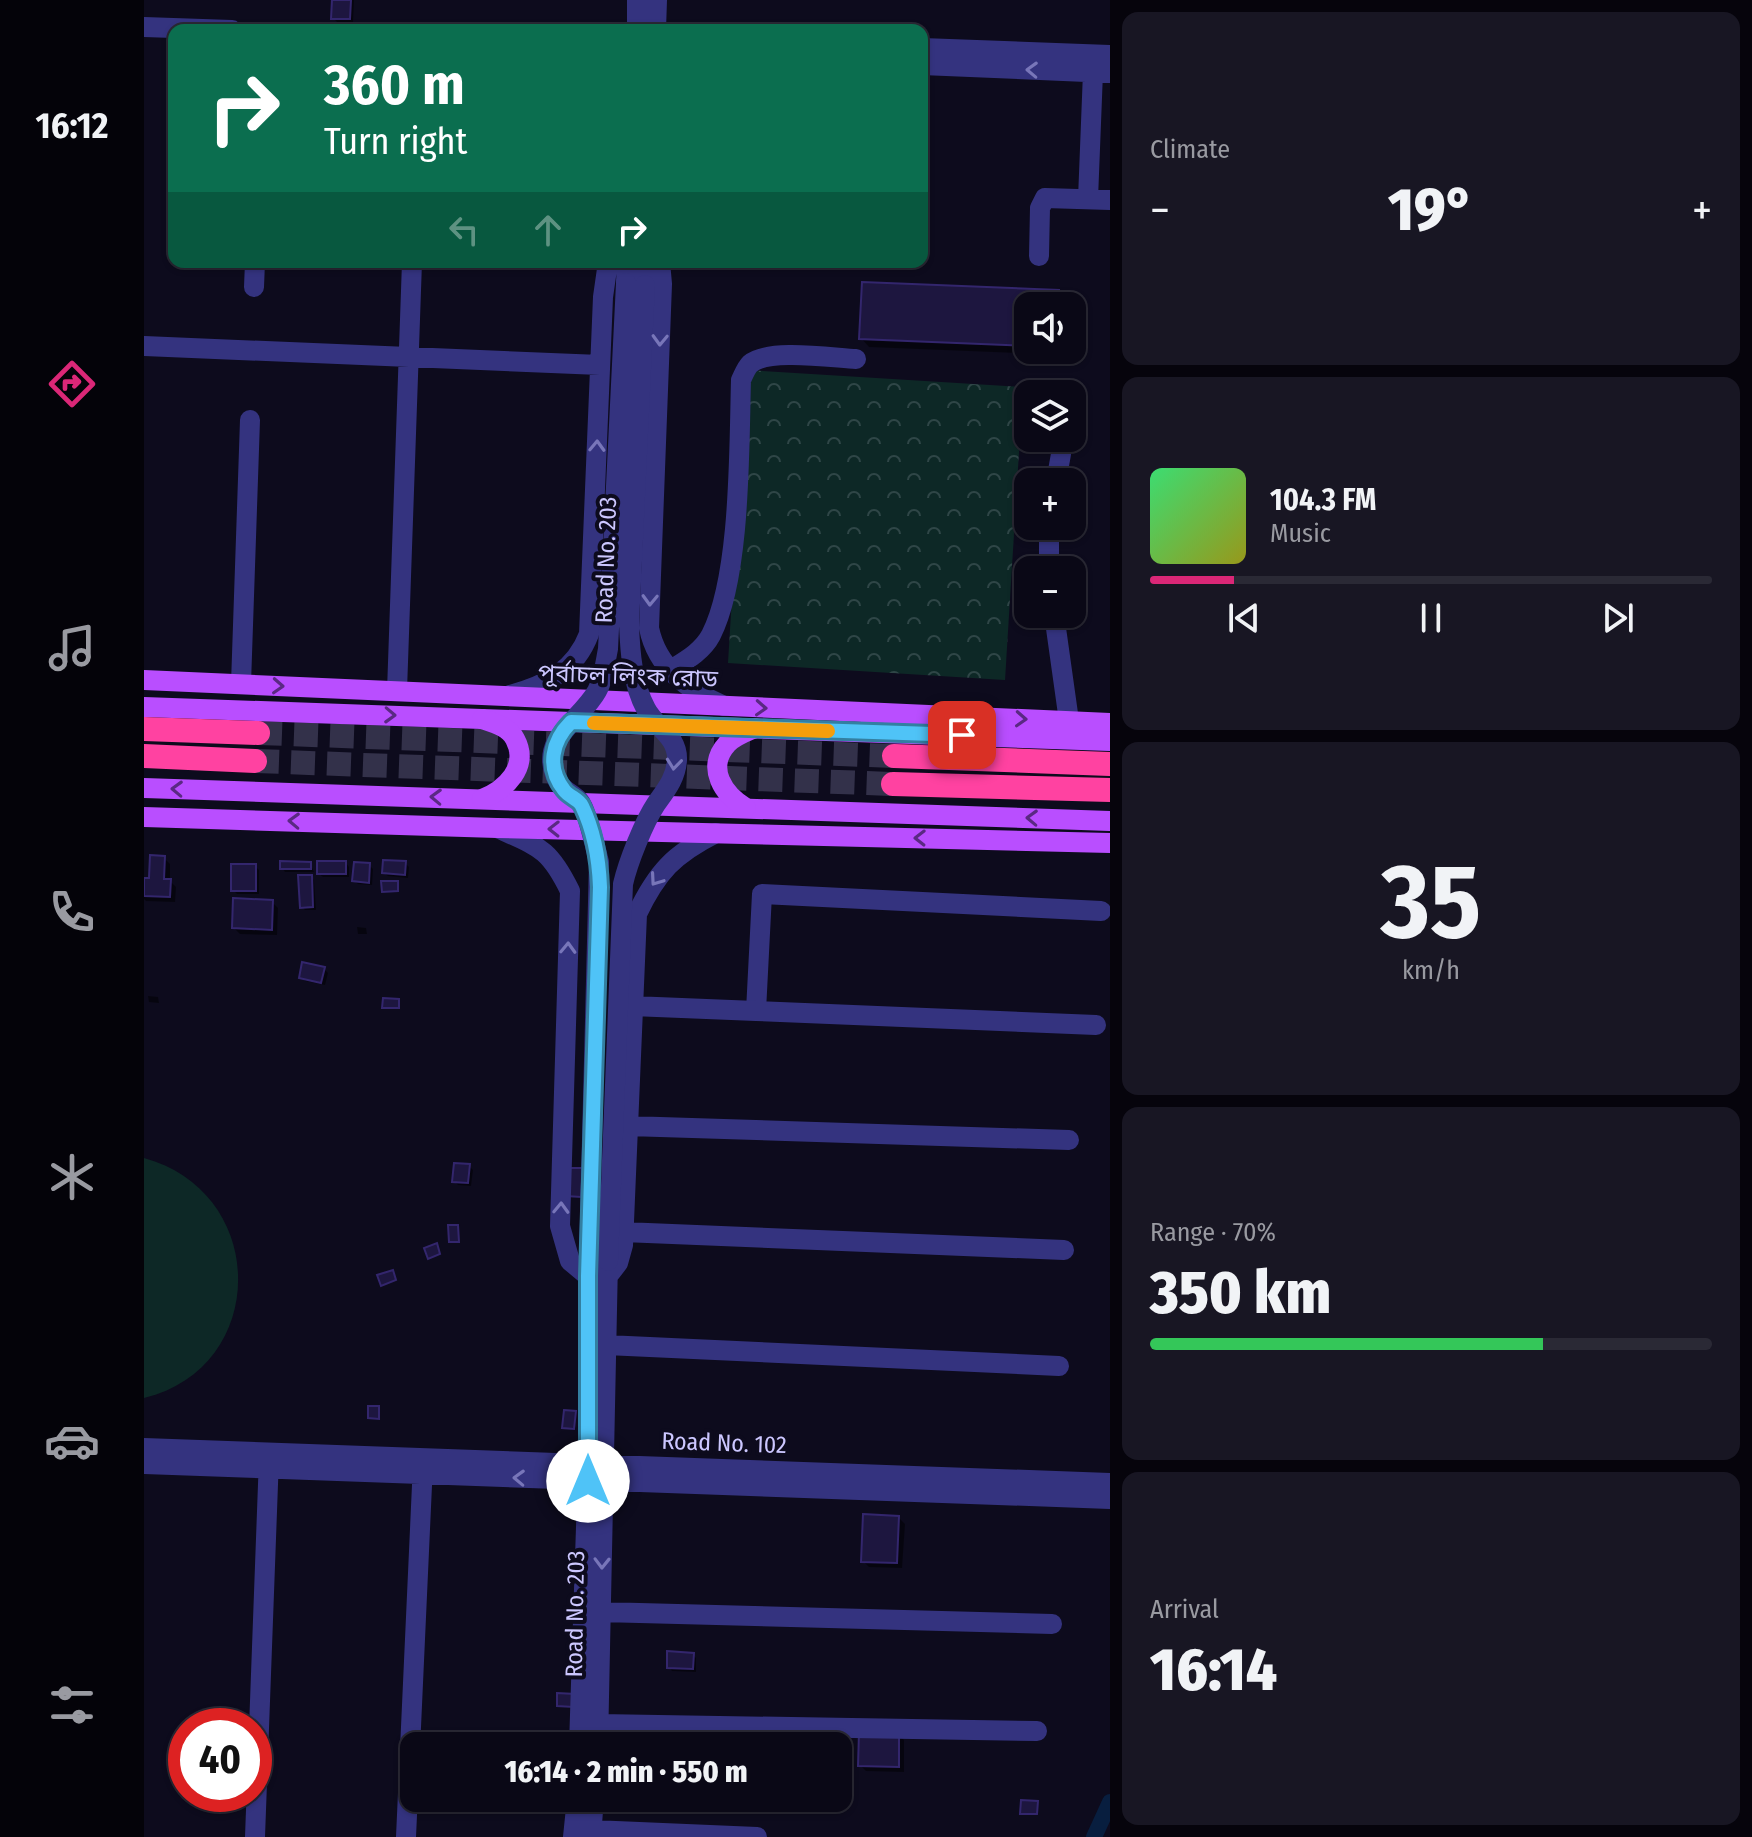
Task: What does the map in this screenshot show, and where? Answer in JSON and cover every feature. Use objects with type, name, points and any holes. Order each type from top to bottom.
[{"type":"highway","points":[[144,729],[258,733]]},
{"type":"highway","points":[[144,756],[255,761]]},
{"type":"highway","points":[[894,756],[1100,763]]},
{"type":"highway","points":[[893,784],[1100,790]]},
{"type":"main road","name":"পূর্বাচল লিংক রোড","points":[[144,680],[1110,723]]},
{"type":"main road","points":[[144,707],[1110,741]]},
{"type":"main road","points":[[482,719],[508,731],[515,739],[519,753],[513,777],[507,785],[498,793],[482,799]]},
{"type":"main road","points":[[746,808],[732,800],[722,787],[719,757],[726,744],[755,728]]},
{"type":"main road","points":[[144,788],[1110,821]]},
{"type":"main road","points":[[144,817],[1110,843]]},
{"type":"street","points":[[637,0],[637,24]]},
{"type":"street","points":[[656,24],[657,0]]},
{"type":"street","points":[[144,27],[168,28]]},
{"type":"street","points":[[928,48],[1110,55]]},
{"type":"street","points":[[928,65],[1101,72],[1088,199]]},
{"type":"street","points":[[1039,256],[1042,201],[1049,197],[1110,200]]},
{"type":"street","points":[[254,287],[255,268]]},
{"type":"street","points":[[397,691],[412,268]]},
{"type":"street","name":"Road No. 203","points":[[502,697],[551,680],[581,654],[589,634],[603,297],[607,268]]},
{"type":"street","name":"Road No. 203","points":[[596,1473],[606,1345],[598,1268],[623,884],[632,853],[656,805],[672,782],[677,758],[675,744],[669,734],[657,725],[645,708],[630,650],[636,284],[629,268]]},
{"type":"street","name":"Road No. 203","points":[[599,1732],[601,1612],[596,1473],[599,862],[581,802],[563,789],[555,774],[553,759],[560,733],[596,692],[608,649],[636,284],[643,268]]},
{"type":"street","name":"Road No. 203","points":[[661,268],[649,628],[652,643],[669,671],[702,696],[724,706]]},
{"type":"street","points":[[144,346],[600,365]]},
{"type":"street","points":[[669,671],[695,654],[710,637],[726,585],[733,530],[741,380],[748,365],[758,358],[776,356],[856,359]]},
{"type":"street","points":[[241,684],[250,420]]},
{"type":"street","points":[[1058,468],[1061,454]]},
{"type":"street","points":[[1056,628],[1069,721]]},
{"type":"street","points":[[497,828],[538,847],[556,863],[570,891],[560,1226],[570,1261],[598,1268],[618,1263],[623,1232],[637,914],[649,889],[672,859],[689,846],[716,833]]},
{"type":"street","points":[[756,1011],[762,894],[1101,911]]},
{"type":"street","points":[[632,1006],[1096,1025]]},
{"type":"street","points":[[628,1126],[1069,1140]]},
{"type":"street","points":[[623,1232],[1064,1250]]},
{"type":"street","points":[[606,1345],[1059,1366]]},
{"type":"street","name":"Road No. 102","points":[[144,1448],[268,1461]]},
{"type":"street","points":[[255,1837],[268,1461]]},
{"type":"street","name":"Road No. 102","points":[[144,1464],[268,1461],[423,1466],[1073,1490],[1110,1499]]},
{"type":"street","points":[[406,1837],[423,1466]]},
{"type":"street","points":[[580,1732],[596,1473]]},
{"type":"street","name":"Road No. 102","points":[[1073,1490],[1110,1483]]},
{"type":"street","points":[[601,1612],[1052,1624]]},
{"type":"street","points":[[599,1724],[1037,1731]]},
{"type":"street","points":[[580,1812],[586,1835]]},
{"type":"street","points":[[586,1835],[591,1812]]},
{"type":"street","points":[[586,1835],[757,1837]]},
{"type":"green space","points":[[746,370],[1014,386],[1014,452],[1019,452],[1018,468],[1014,468],[1014,534],[1005,680],[728,663]]},
{"type":"green space","points":[[144,1158],[185,1177],[214,1205],[232,1241],[238,1279],[232,1317],[215,1352],[185,1380],[144,1398]]},
{"type":"building","points":[[332,0],[351,0],[350,19],[331,19]]},
{"type":"building","points":[[862,282],[1059,290],[1014,292],[1014,345],[859,339]]},
{"type":"building","points":[[150,855],[165,856],[164,879],[171,879],[170,897],[144,896],[144,878],[149,878]]},
{"type":"building","points":[[383,860],[406,861],[405,875],[382,873]]},
{"type":"building","points":[[280,861],[311,862],[311,869],[280,869]]},
{"type":"building","points":[[317,861],[346,861],[346,874],[317,874]]},
{"type":"building","points":[[354,862],[370,863],[369,883],[352,881]]},
{"type":"building","points":[[231,864],[256,864],[256,891],[231,891]]},
{"type":"building","points":[[298,875],[312,875],[313,907],[300,908]]},
{"type":"building","points":[[381,881],[398,881],[398,891],[382,892]]},
{"type":"building","points":[[233,898],[273,900],[272,930],[232,928]]},
{"type":"building","points":[[302,962],[325,967],[321,983],[299,978]]},
{"type":"building","points":[[383,998],[399,999],[399,1008],[382,1008]]},
{"type":"building","points":[[454,1163],[470,1164],[468,1183],[452,1182]]},
{"type":"building","points":[[568,1168],[583,1168],[581,1197],[566,1196]]},
{"type":"building","points":[[448,1225],[458,1225],[459,1242],[449,1242]]},
{"type":"building","points":[[437,1243],[440,1254],[428,1259],[424,1248]]},
{"type":"building","points":[[393,1270],[396,1280],[381,1286],[377,1275]]},
{"type":"building","points":[[368,1406],[379,1406],[379,1419],[368,1418]]},
{"type":"building","points":[[564,1410],[576,1411],[574,1429],[562,1428]]},
{"type":"building","points":[[863,1514],[899,1516],[897,1563],[861,1562]]},
{"type":"building","points":[[667,1651],[694,1653],[693,1669],[667,1668]]},
{"type":"building","points":[[557,1693],[575,1694],[574,1707],[557,1706]]},
{"type":"building","points":[[859,1732],[899,1732],[899,1767],[858,1766]]},
{"type":"building","points":[[1021,1800],[1038,1801],[1037,1814],[1020,1814]]},
{"type":"waterway","points":[[1094,1837],[1110,1802]]},
{"type":"tunnel","points":[[258,733],[894,756]]},
{"type":"tunnel","points":[[255,761],[893,784]]},
{"type":"slow traffic","points":[[594,723],[828,731]]},
{"type":"route","points":[[588,1481],[588,1276],[600,887],[599,862],[581,802],[563,789],[555,774],[554,747],[560,733],[571,722],[962,735]]}]
